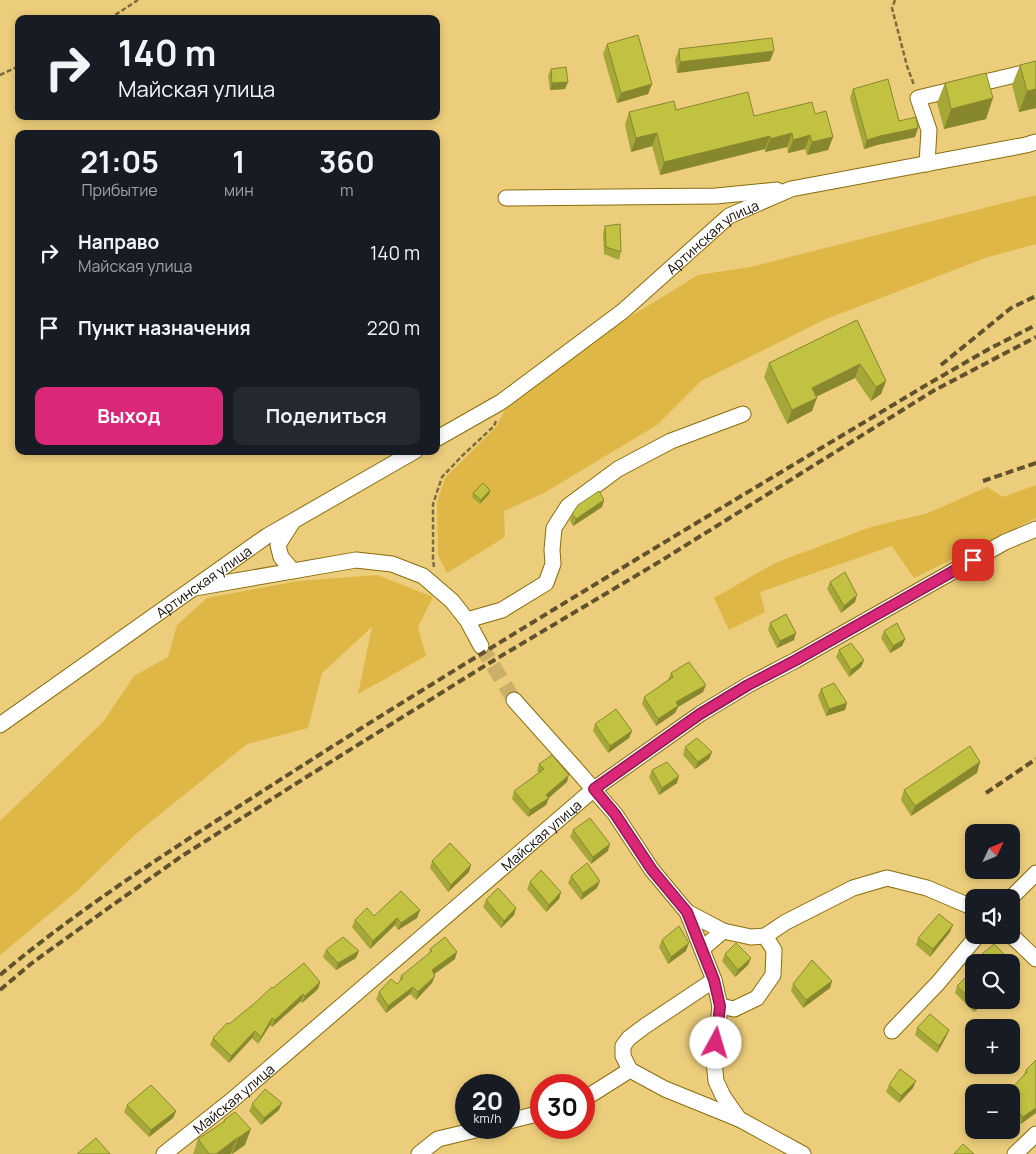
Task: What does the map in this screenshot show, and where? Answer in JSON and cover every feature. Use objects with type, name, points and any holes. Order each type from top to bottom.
[{"type":"street","points":[[927,164],[929,130],[918,98],[1036,70]]},
{"type":"street","name":"Артинская улица","points":[[440,437],[498,404],[624,311],[729,216],[791,189],[1036,142]]},
{"type":"street","points":[[506,198],[716,196],[791,189]]},
{"type":"street","points":[[467,620],[502,610],[546,583],[553,564],[554,528],[568,506],[618,470],[671,441],[743,414]]},
{"type":"street","name":"Артинская улица","points":[[0,725],[267,536],[408,455]]},
{"type":"street","points":[[293,521],[278,545],[281,557],[293,571]]},
{"type":"street","name":"Майская улица","points":[[164,1154],[230,1101],[594,789],[700,714],[748,685],[1005,542],[1036,529]]},
{"type":"street","points":[[192,589],[356,560],[392,564],[423,576],[452,601],[467,620],[480,646]]},
{"type":"street","points":[[514,700],[615,814],[652,870],[687,912],[714,980],[720,1006],[714,1061],[716,1081],[723,1096],[739,1119]]},
{"type":"street","points":[[1020,889],[1036,873]]},
{"type":"street","points":[[687,912],[723,930],[751,937],[765,936],[786,922],[854,888],[887,878],[927,888],[965,904]]},
{"type":"street","points":[[702,949],[723,930]]},
{"type":"street","points":[[720,1006],[734,1009],[757,998],[773,976],[774,950],[765,936]]},
{"type":"street","points":[[892,1031],[938,983],[970,944]]},
{"type":"street","points":[[1020,944],[1036,959]]},
{"type":"street","points":[[714,980],[629,1038],[623,1046],[623,1056],[630,1070],[665,1089],[739,1119],[803,1154]]},
{"type":"street","points":[[595,1092],[630,1070]]},
{"type":"street","points":[[1015,1154],[1036,1134]]},
{"type":"street","points":[[419,1154],[438,1139],[455,1135]]},
{"type":"path","points":[[115,15],[138,0]]},
{"type":"path","points":[[895,0],[892,8],[907,66],[918,98]]},
{"type":"path","points":[[0,75],[15,68]]},
{"type":"path","points":[[437,588],[433,559],[433,504],[442,477],[494,426],[500,414],[498,404]]},
{"type":"shaded area","points":[[1036,195],[1036,244],[988,257],[826,319],[701,381],[657,425],[544,493],[504,511],[505,537],[447,573],[438,555],[437,502],[445,478],[496,427],[510,401],[607,331],[698,275],[750,267]]},
{"type":"shaded area","points":[[1036,485],[1036,518],[914,578],[892,546],[760,592],[765,612],[729,630],[714,598],[775,563],[871,527],[928,513],[987,487],[1003,497]]},
{"type":"shaded area","points":[[377,575],[433,597],[418,627],[426,656],[358,694],[372,627],[322,673],[308,728],[247,744],[137,833],[77,891],[0,955],[0,821],[103,722],[134,676],[168,657],[177,625],[207,598],[298,581]]},
{"type":"building","points":[[638,35],[652,84],[621,93],[607,44]]},
{"type":"building","points":[[772,38],[774,51],[680,62],[679,49]]},
{"type":"building","points":[[1036,61],[1036,89],[1027,91],[1020,65]]},
{"type":"building","points":[[566,67],[568,82],[552,83],[551,69]]},
{"type":"building","points":[[986,73],[993,98],[951,109],[945,83]]},
{"type":"building","points":[[888,79],[899,121],[916,117],[918,128],[867,140],[853,89]]},
{"type":"building","points":[[748,92],[754,116],[812,102],[815,114],[826,111],[833,137],[812,142],[810,135],[793,140],[792,133],[770,139],[770,136],[664,162],[657,133],[636,138],[629,112],[674,101],[676,110]]},
{"type":"building","points":[[620,224],[621,252],[606,247],[605,226]]},
{"type":"building","points":[[857,320],[886,381],[876,387],[860,364],[812,388],[817,398],[792,410],[769,363]]},
{"type":"building","points":[[483,483],[490,490],[481,500],[473,493]]},
{"type":"building","points":[[599,491],[604,500],[576,519],[572,514],[578,505]]},
{"type":"building","points":[[845,572],[857,595],[844,606],[830,582]]},
{"type":"building","points":[[786,614],[796,633],[780,641],[770,623]]},
{"type":"building","points":[[897,623],[905,639],[893,646],[884,631]]},
{"type":"building","points":[[851,643],[864,660],[851,670],[839,650]]},
{"type":"building","points":[[689,662],[706,685],[676,702],[678,706],[658,719],[644,697],[673,677],[671,673]]},
{"type":"building","points":[[834,683],[847,703],[829,709],[821,689]]},
{"type":"building","points":[[616,709],[632,731],[610,746],[595,724]]},
{"type":"building","points":[[697,738],[712,752],[698,762],[685,747]]},
{"type":"building","points":[[970,746],[980,762],[915,806],[904,790]]},
{"type":"building","points":[[552,755],[569,775],[546,795],[549,798],[530,810],[514,791],[544,769],[539,764]]},
{"type":"building","points":[[667,762],[679,776],[662,788],[652,770]]},
{"type":"building","points":[[590,818],[610,844],[593,857],[573,830]]},
{"type":"building","points":[[450,843],[471,865],[451,885],[432,861]]},
{"type":"building","points":[[587,863],[600,881],[583,893],[571,876]]},
{"type":"building","points":[[541,870],[561,892],[549,905],[530,882]]},
{"type":"building","points":[[498,888],[516,908],[504,921],[486,900]]},
{"type":"building","points":[[401,891],[420,910],[401,923],[397,918],[373,941],[355,920],[367,908],[374,916]]},
{"type":"building","points":[[939,914],[953,925],[933,949],[918,938]]},
{"type":"building","points":[[679,926],[689,943],[671,957],[662,940]]},
{"type":"building","points":[[343,937],[359,951],[338,963],[326,950]]},
{"type":"building","points":[[445,937],[457,952],[432,970],[435,976],[418,992],[413,987],[388,1006],[379,992],[391,979],[397,984],[403,978],[401,976],[432,951],[430,949]]},
{"type":"building","points":[[736,943],[751,958],[738,970],[725,954]]},
{"type":"building","points":[[994,944],[1004,954],[982,954]]},
{"type":"building","points":[[812,960],[832,981],[806,1000],[793,984]]},
{"type":"building","points":[[304,963],[320,982],[305,996],[303,994],[275,1020],[272,1018],[261,1037],[255,1031],[231,1056],[213,1038],[227,1023],[229,1024],[272,987]]},
{"type":"building","points":[[965,978],[965,994],[957,986]]},
{"type":"building","points":[[930,1014],[949,1030],[939,1046],[917,1028]]},
{"type":"building","points":[[1036,1060],[1036,1108],[1023,1117],[1020,1114],[1020,1084],[1016,1084],[1027,1072],[1026,1070]]},
{"type":"building","points":[[900,1069],[916,1081],[901,1096],[889,1085]]},
{"type":"building","points":[[151,1085],[176,1111],[151,1130],[127,1105]]},
{"type":"building","points":[[265,1089],[282,1103],[264,1118],[252,1104]]},
{"type":"building","points":[[235,1112],[251,1129],[216,1154],[209,1154],[198,1139]]},
{"type":"building","points":[[96,1138],[110,1154],[77,1154]]},
{"type":"building","points":[[963,1144],[974,1154],[954,1154]]},
{"type":"tunnel","points":[[481,646],[514,700]]},
{"type":"railway","points":[[941,365],[1011,308],[1036,296]]},
{"type":"railway","points":[[0,975],[52,934],[133,876],[363,727],[587,589],[928,384],[1036,325]]},
{"type":"railway","points":[[0,990],[32,963],[182,856],[308,776],[486,665],[659,562],[933,391],[1036,337]]},
{"type":"railway","points":[[983,481],[1036,463]]},
{"type":"railway","points":[[986,793],[1036,759]]},
{"type":"route","points":[[716,1043],[720,1006],[714,980],[687,912],[652,870],[615,814],[594,789],[700,714],[748,685],[973,560]]}]
